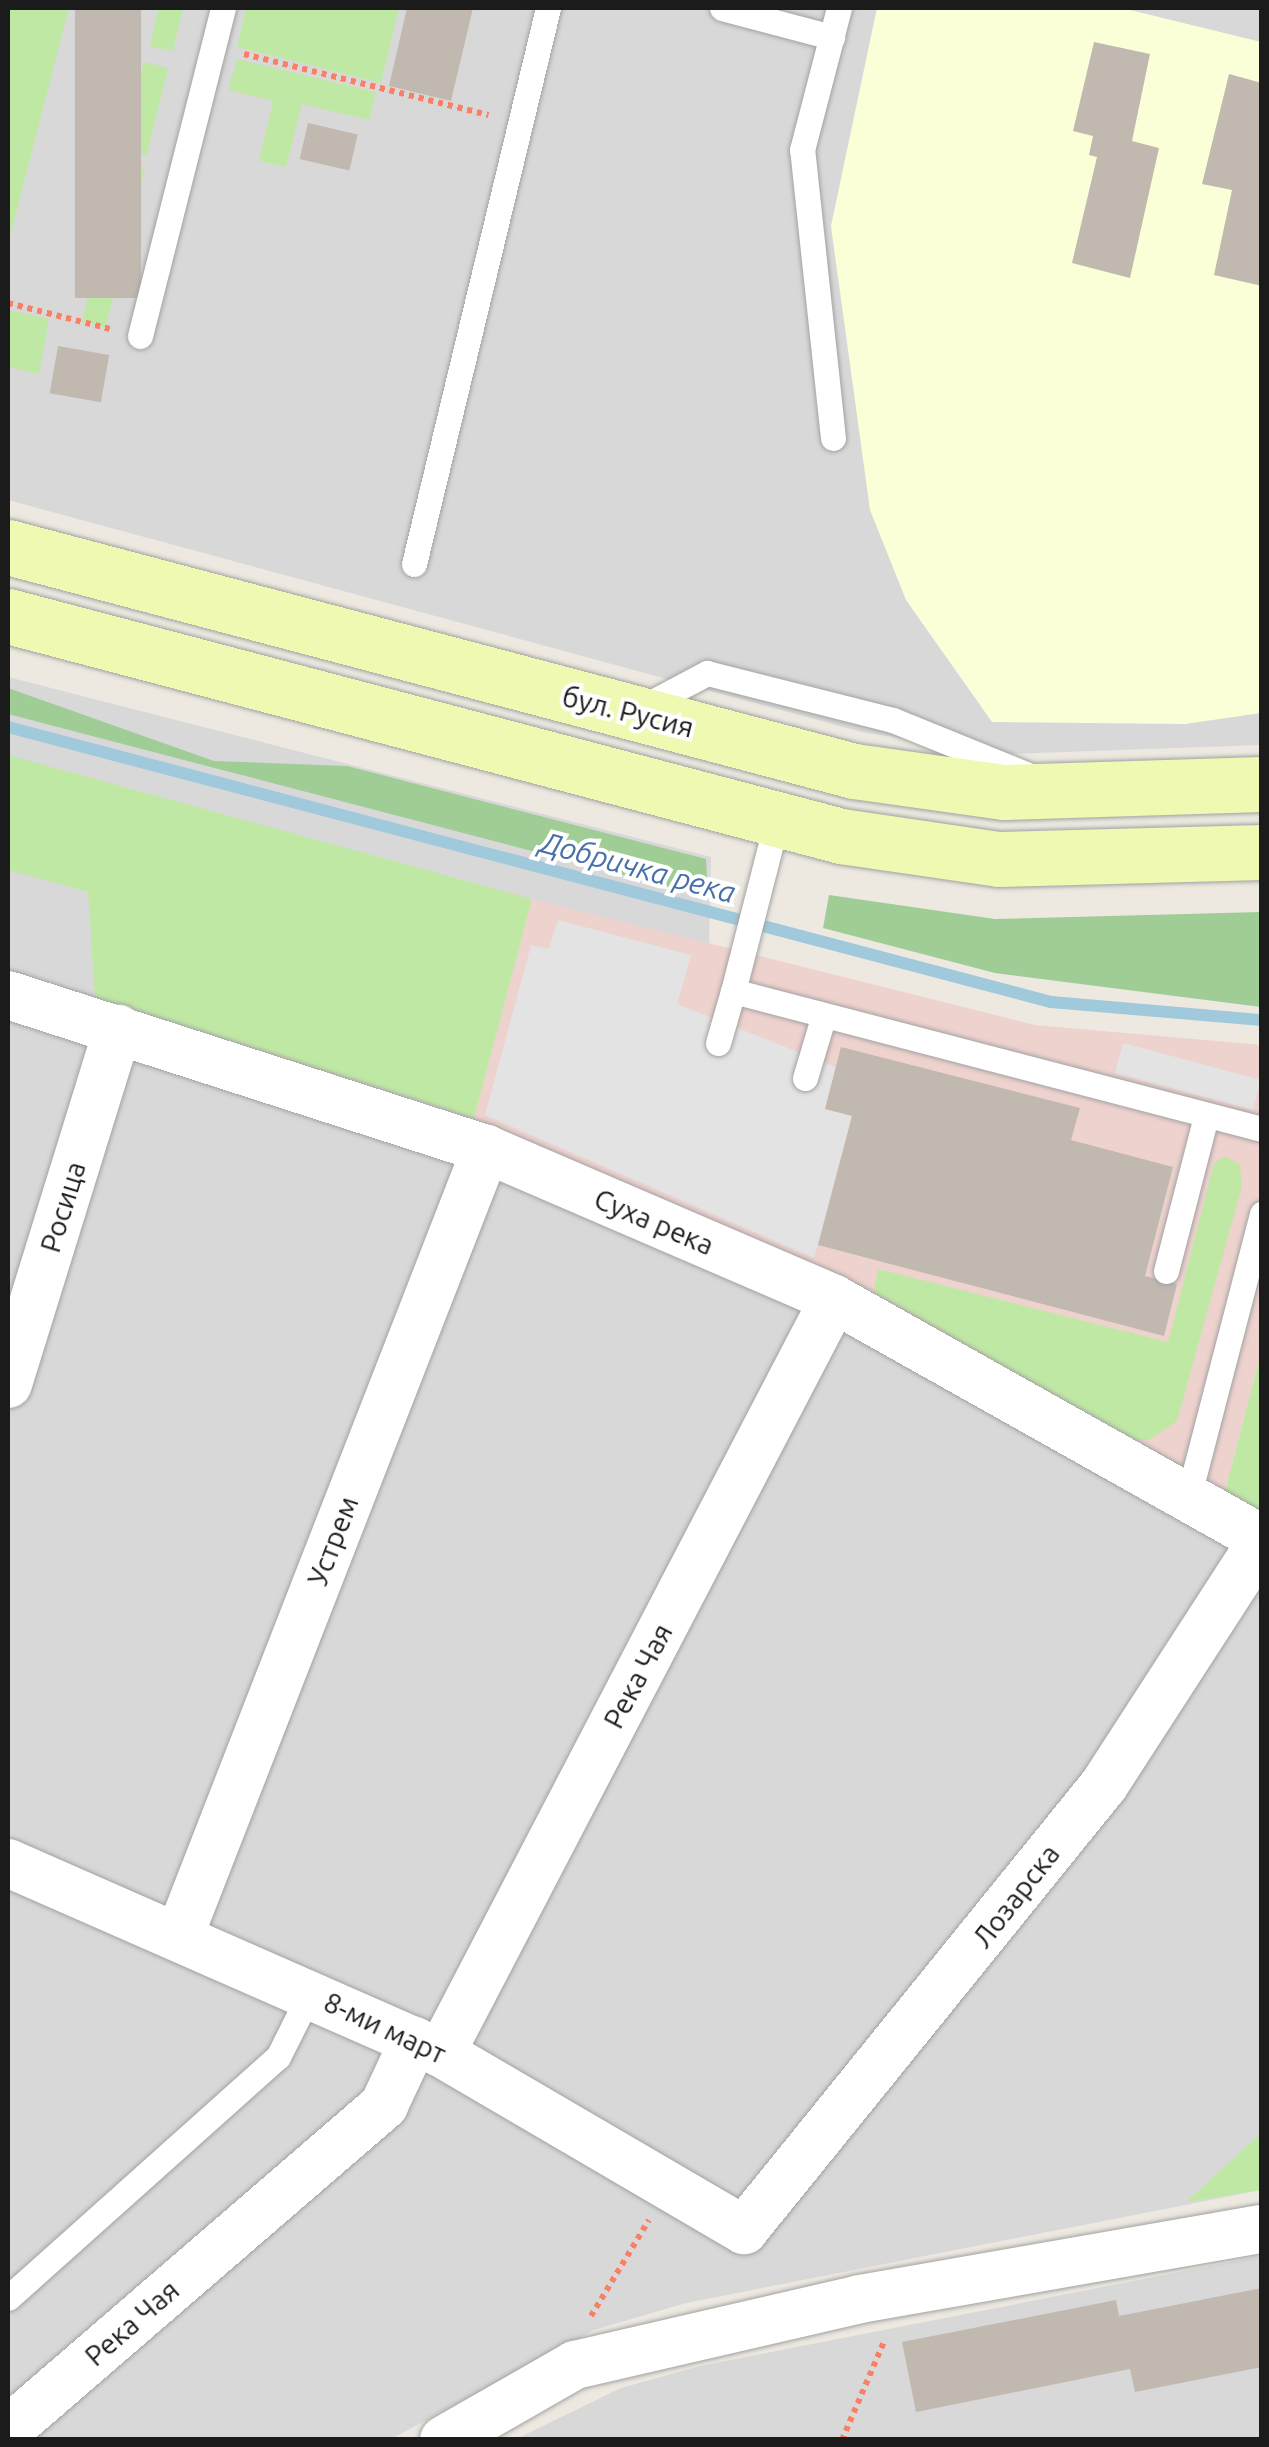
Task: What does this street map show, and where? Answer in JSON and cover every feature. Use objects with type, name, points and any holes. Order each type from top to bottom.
[{"type":"main road","name":"бул. Русия","points":[[8,547],[854,771],[1073,793],[1262,784]]},
{"type":"main road","points":[[8,616],[776,820],[999,859],[1262,852]]},
{"type":"street","name":"Суха река","points":[[8,996],[486,1149],[834,1299],[1262,1540]]},
{"type":"street","name":"Росица","points":[[8,1384],[118,1029]]},
{"type":"street","name":"Устрем","points":[[180,1934],[486,1149]]},
{"type":"street","name":"Река Чая","points":[[8,2430],[384,2106],[428,2047],[834,1299]]},
{"type":"street","name":"Лозарска","points":[[744,2230],[1104,1785],[1262,1540]]},
{"type":"street","name":"8-ми март","points":[[8,1863],[180,1934],[428,2047],[744,2230]]},
{"type":"street","points":[[444,2440],[575,2364],[904,2291],[1262,2229]]},
{"type":"lane","points":[[140,336],[223,8]]},
{"type":"lane","points":[[414,564],[548,8]]},
{"type":"lane","points":[[722,8],[832,38]]},
{"type":"lane","points":[[833,438],[802,150],[839,8]]},
{"type":"lane","points":[[718,1043],[746,950],[776,820]]},
{"type":"lane","points":[[733,991],[823,1018],[1262,1129]]},
{"type":"lane","points":[[806,1078],[823,1018]]},
{"type":"lane","points":[[1166,1271],[1206,1116]]},
{"type":"lane","points":[[1188,1498],[1262,1213]]},
{"type":"lane","points":[[8,2298],[278,2057],[310,1993]]},
{"type":"path","points":[[214,46],[520,123]]},
{"type":"path","points":[[8,303],[140,336]]},
{"type":"path","points":[[590,2318],[670,2186]]},
{"type":"path","points":[[842,2440],[904,2291]]},
{"type":"shaded area","points":[[8,8],[1261,8],[1261,745],[1007,754],[862,732],[8,500]]},
{"type":"shaded area","points":[[877,8],[1122,8],[1261,42],[1261,713],[1185,724],[992,722],[906,600],[870,510],[831,226]]},
{"type":"shaded area","points":[[8,677],[711,857],[709,946],[532,900],[474,1118],[845,1276],[1261,1512],[1261,2190],[686,2303],[594,2330],[391,2439],[8,2439]]},
{"type":"shaded area","points":[[8,688],[214,761],[347,766],[706,859],[708,897],[8,714]]},
{"type":"shaded area","points":[[829,895],[995,919],[1261,912],[1261,1007],[995,973],[823,928]]},
{"type":"shaded area","points":[[532,899],[1035,1025],[1261,1045],[1261,1353],[1224,1495],[845,1276],[474,1118]]},
{"type":"shaded area","points":[[558,920],[691,955],[677,1004],[836,1067],[825,1109],[852,1116],[814,1258],[485,1115],[531,945],[549,949]]},
{"type":"shaded area","points":[[1123,1043],[1261,1080],[1253,1110],[1115,1073]]},
{"type":"shaded area","points":[[1261,2256],[1261,2439],[514,2440],[621,2388],[700,2366]]},
{"type":"green space","points":[[8,8],[69,8],[8,244]]},
{"type":"green space","points":[[158,8],[183,8],[173,51],[150,46]]},
{"type":"green space","points":[[246,8],[399,8],[381,83],[237,47]]},
{"type":"green space","points":[[237,59],[376,92],[369,120],[302,104],[286,167],[259,161],[273,101],[228,90]]},
{"type":"green space","points":[[144,62],[168,68],[146,155],[122,149]]},
{"type":"green space","points":[[121,163],[145,169],[106,327],[82,321]]},
{"type":"green space","points":[[8,310],[49,319],[39,374],[8,367]]},
{"type":"green space","points":[[8,755],[532,899],[474,1118],[95,998],[88,892],[8,870]]},
{"type":"green space","points":[[1226,1156],[1240,1165],[1242,1186],[1177,1421],[1149,1440],[1130,1440],[874,1292],[878,1269],[1168,1342],[1214,1163]]},
{"type":"green space","points":[[1261,1353],[1261,1512],[1224,1495]]},
{"type":"green space","points":[[1261,2133],[1261,2190],[1186,2202]]},
{"type":"building","points":[[75,8],[141,8],[141,298],[75,298]]},
{"type":"building","points":[[407,8],[473,8],[451,101],[389,86]]},
{"type":"building","points":[[1094,42],[1150,54],[1132,141],[1159,148],[1130,278],[1072,263],[1097,157],[1089,155],[1093,136],[1073,131]]},
{"type":"building","points":[[1229,74],[1262,83],[1262,286],[1214,275],[1232,190],[1202,184]]},
{"type":"building","points":[[308,123],[358,134],[349,171],[300,159]]},
{"type":"building","points":[[58,346],[109,355],[101,402],[50,393]]},
{"type":"building","points":[[841,1047],[1080,1108],[1071,1140],[1173,1167],[1145,1276],[1177,1284],[1164,1336],[818,1245],[852,1116],[825,1109]]},
{"type":"building","points":[[1262,2288],[1262,2367],[1135,2392],[1130,2369],[916,2412],[902,2342],[1116,2300],[1119,2316]]},
{"type":"waterway","name":"Добричка река","points":[[8,727],[1051,1002],[1262,1020]]}]
